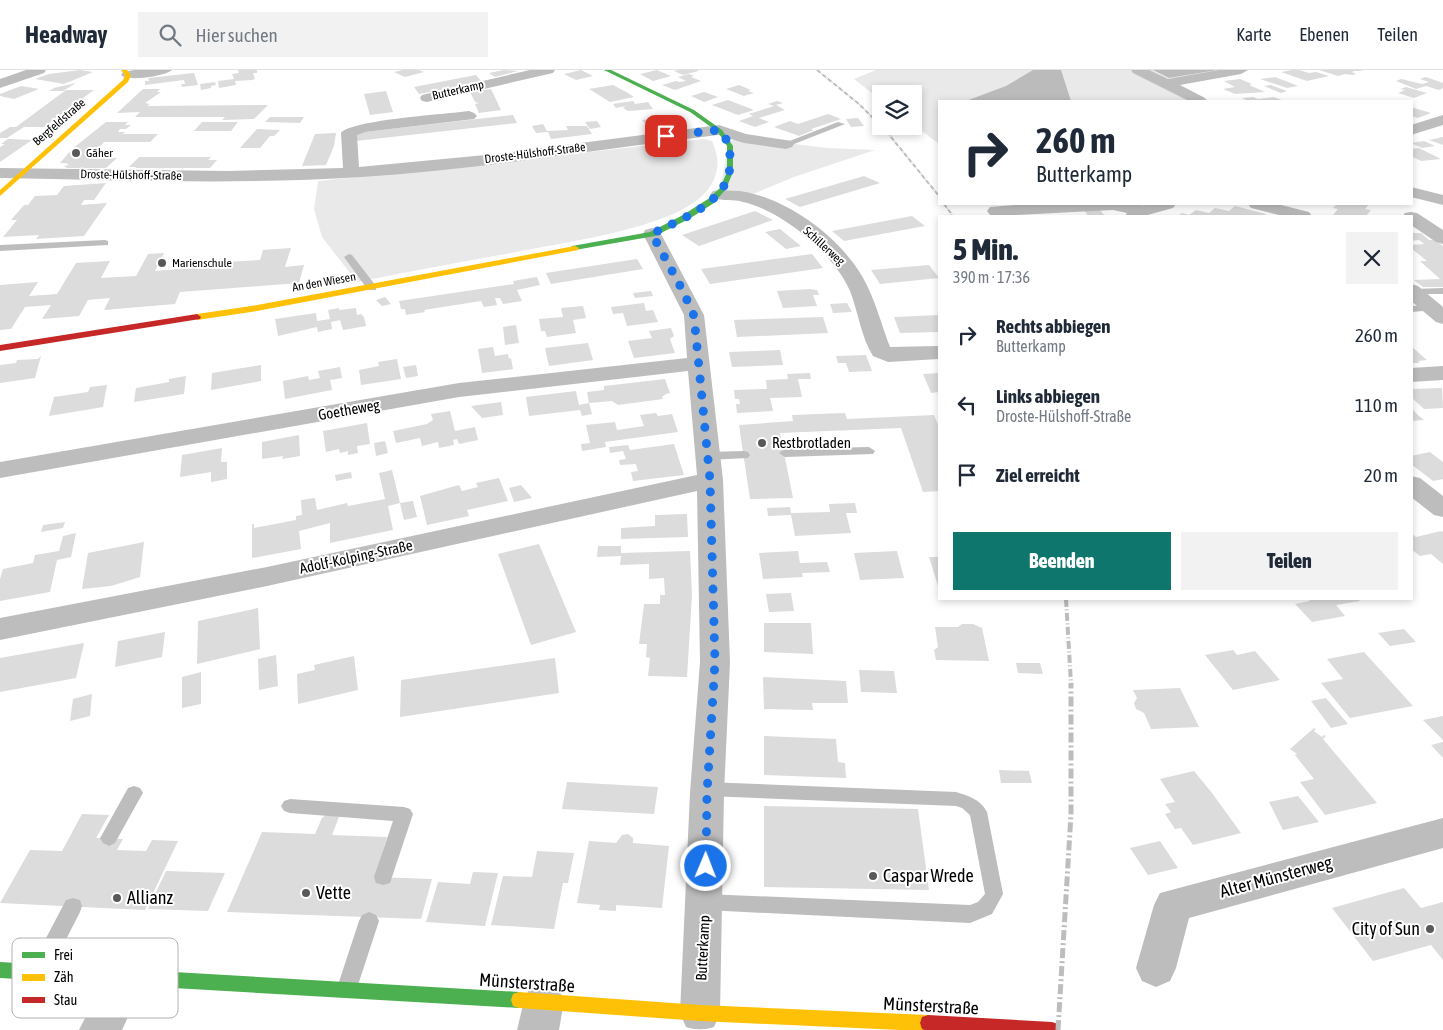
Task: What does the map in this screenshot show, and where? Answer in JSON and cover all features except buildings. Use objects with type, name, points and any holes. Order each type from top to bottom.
[{"type":"street","points":[[0,84],[39,70]]},
{"type":"street","points":[[126,72],[165,70]]},
{"type":"street","name":"Butterkamp","points":[[427,98],[548,70]]},
{"type":"street","points":[[607,70],[699,115],[719,130],[729,141],[730,168],[728,180],[719,195],[694,212],[652,234]]},
{"type":"street","points":[[1138,70],[1198,100]]},
{"type":"street","points":[[1165,84],[1241,70]]},
{"type":"street","name":"Bergfeldstraße","points":[[0,194],[119,88],[126,81],[126,72]]},
{"type":"street","points":[[351,172],[349,133],[362,128],[469,116]]},
{"type":"street","points":[[1413,129],[1443,120]]},
{"type":"street","points":[[719,130],[744,138],[786,144]]},
{"type":"street","name":"Droste-Hülshoff-Straße","points":[[0,173],[214,176],[351,172],[466,162],[719,130]]},
{"type":"street","points":[[1413,192],[1443,200]]},
{"type":"street","name":"Schillerweg","points":[[719,195],[746,197],[772,207],[807,230],[836,256],[852,275],[881,350],[888,355],[938,353]]},
{"type":"street","points":[[996,211],[1083,205]]},
{"type":"street","points":[[1113,205],[1136,213],[1164,205]]},
{"type":"street","points":[[1261,205],[1299,215]]},
{"type":"street","points":[[1413,218],[1443,238]]},
{"type":"street","name":"Butterkamp","points":[[652,234],[683,291],[694,316],[709,468],[715,662],[707,789],[706,902],[700,1013]]},
{"type":"street","name":"An den Wiesen","points":[[0,348],[372,288],[652,234]]},
{"type":"street","points":[[1413,297],[1439,306]]},
{"type":"street","name":"Goetheweg","points":[[0,470],[459,390],[699,363]]},
{"type":"street","points":[[1413,375],[1443,373]]},
{"type":"street","name":"Adolf-Kolping-Straße","points":[[0,629],[151,600],[538,519],[709,468]]},
{"type":"street","points":[[1413,486],[1443,508]]},
{"type":"street","name":"Alter Münsterweg","points":[[1156,968],[1173,905],[1443,833]]},
{"type":"street","name":"Münsterstraße","points":[[178,981],[347,989],[541,1016],[700,1013],[1052,1030]]},
{"type":"street","points":[[100,1030],[106,1018]]},
{"type":"lane","points":[[786,144],[841,124]]},
{"type":"lane","points":[[0,248],[105,243]]},
{"type":"lane","points":[[349,257],[372,288]]},
{"type":"lane","points":[[785,453],[869,450]]},
{"type":"lane","points":[[709,468],[744,455]]},
{"type":"lane","points":[[706,902],[970,914],[979,912],[989,905],[994,894],[978,812],[968,803],[956,799],[707,789]]},
{"type":"lane","points":[[109,838],[134,793]]},
{"type":"lane","points":[[290,806],[404,814],[383,877]]},
{"type":"lane","points":[[56,938],[73,906]]},
{"type":"lane","points":[[347,989],[368,922]]},
{"type":"shaded area","points":[[876,70],[1153,70],[1169,78],[1218,70],[1241,70],[1166,84],[1198,100],[938,100],[938,143],[922,131],[922,85],[872,85],[872,93],[854,79]]},
{"type":"shaded area","points":[[1033,70],[1061,70],[1071,100],[969,100],[1006,86]]},
{"type":"shaded area","points":[[1153,70],[1218,70],[1169,78]]},
{"type":"shaded area","points":[[744,138],[828,148],[875,150],[794,177],[746,197],[719,195],[729,141]]},
{"type":"shaded area","points":[[704,139],[712,141],[715,148],[717,155],[716,175],[705,193],[689,206],[668,216],[614,233],[357,282],[322,237],[314,209],[318,181]]},
{"type":"railway","points":[[817,70],[872,117]]},
{"type":"railway","points":[[889,135],[938,195]]},
{"type":"railway","points":[[945,205],[952,215]]},
{"type":"railway","points":[[1066,600],[1071,684]]},
{"type":"railway","points":[[1058,1030],[1071,814],[1071,684]]},
{"type":"traffic: fast","points":[[575,248],[652,234],[686,217],[711,201],[723,189],[730,172],[730,146],[720,131],[692,111],[607,70]]},
{"type":"traffic: fast","points":[[0,970],[12,971]]},
{"type":"traffic: fast","points":[[178,980],[519,1000]]},
{"type":"traffic: slow","points":[[0,194],[126,81],[128,75],[124,70]]},
{"type":"traffic: slow","points":[[197,317],[257,308],[575,248]]},
{"type":"traffic: slow","points":[[519,1000],[700,1013],[928,1023]]},
{"type":"traffic: jam","points":[[0,348],[197,317]]},
{"type":"traffic: jam","points":[[928,1023],[1052,1030]]},
{"type":"place","name":"Gäher","points":[[76,153]]},
{"type":"place","name":"Marienschule","points":[[162,263]]},
{"type":"place","name":"Restbrotladen","points":[[762,443]]},
{"type":"place","name":"Caspar Wrede","points":[[873,876]]},
{"type":"place","name":"Vette","points":[[306,893]]},
{"type":"place","name":"Allianz","points":[[117,898]]},
{"type":"place","name":"City of Sun","points":[[1430,929]]},
{"type":"route","points":[[666,136],[719,130],[729,141],[730,153],[728,180],[719,195],[694,212],[652,234],[683,291],[694,316],[710,480],[715,662],[707,793],[706,866]]}]
